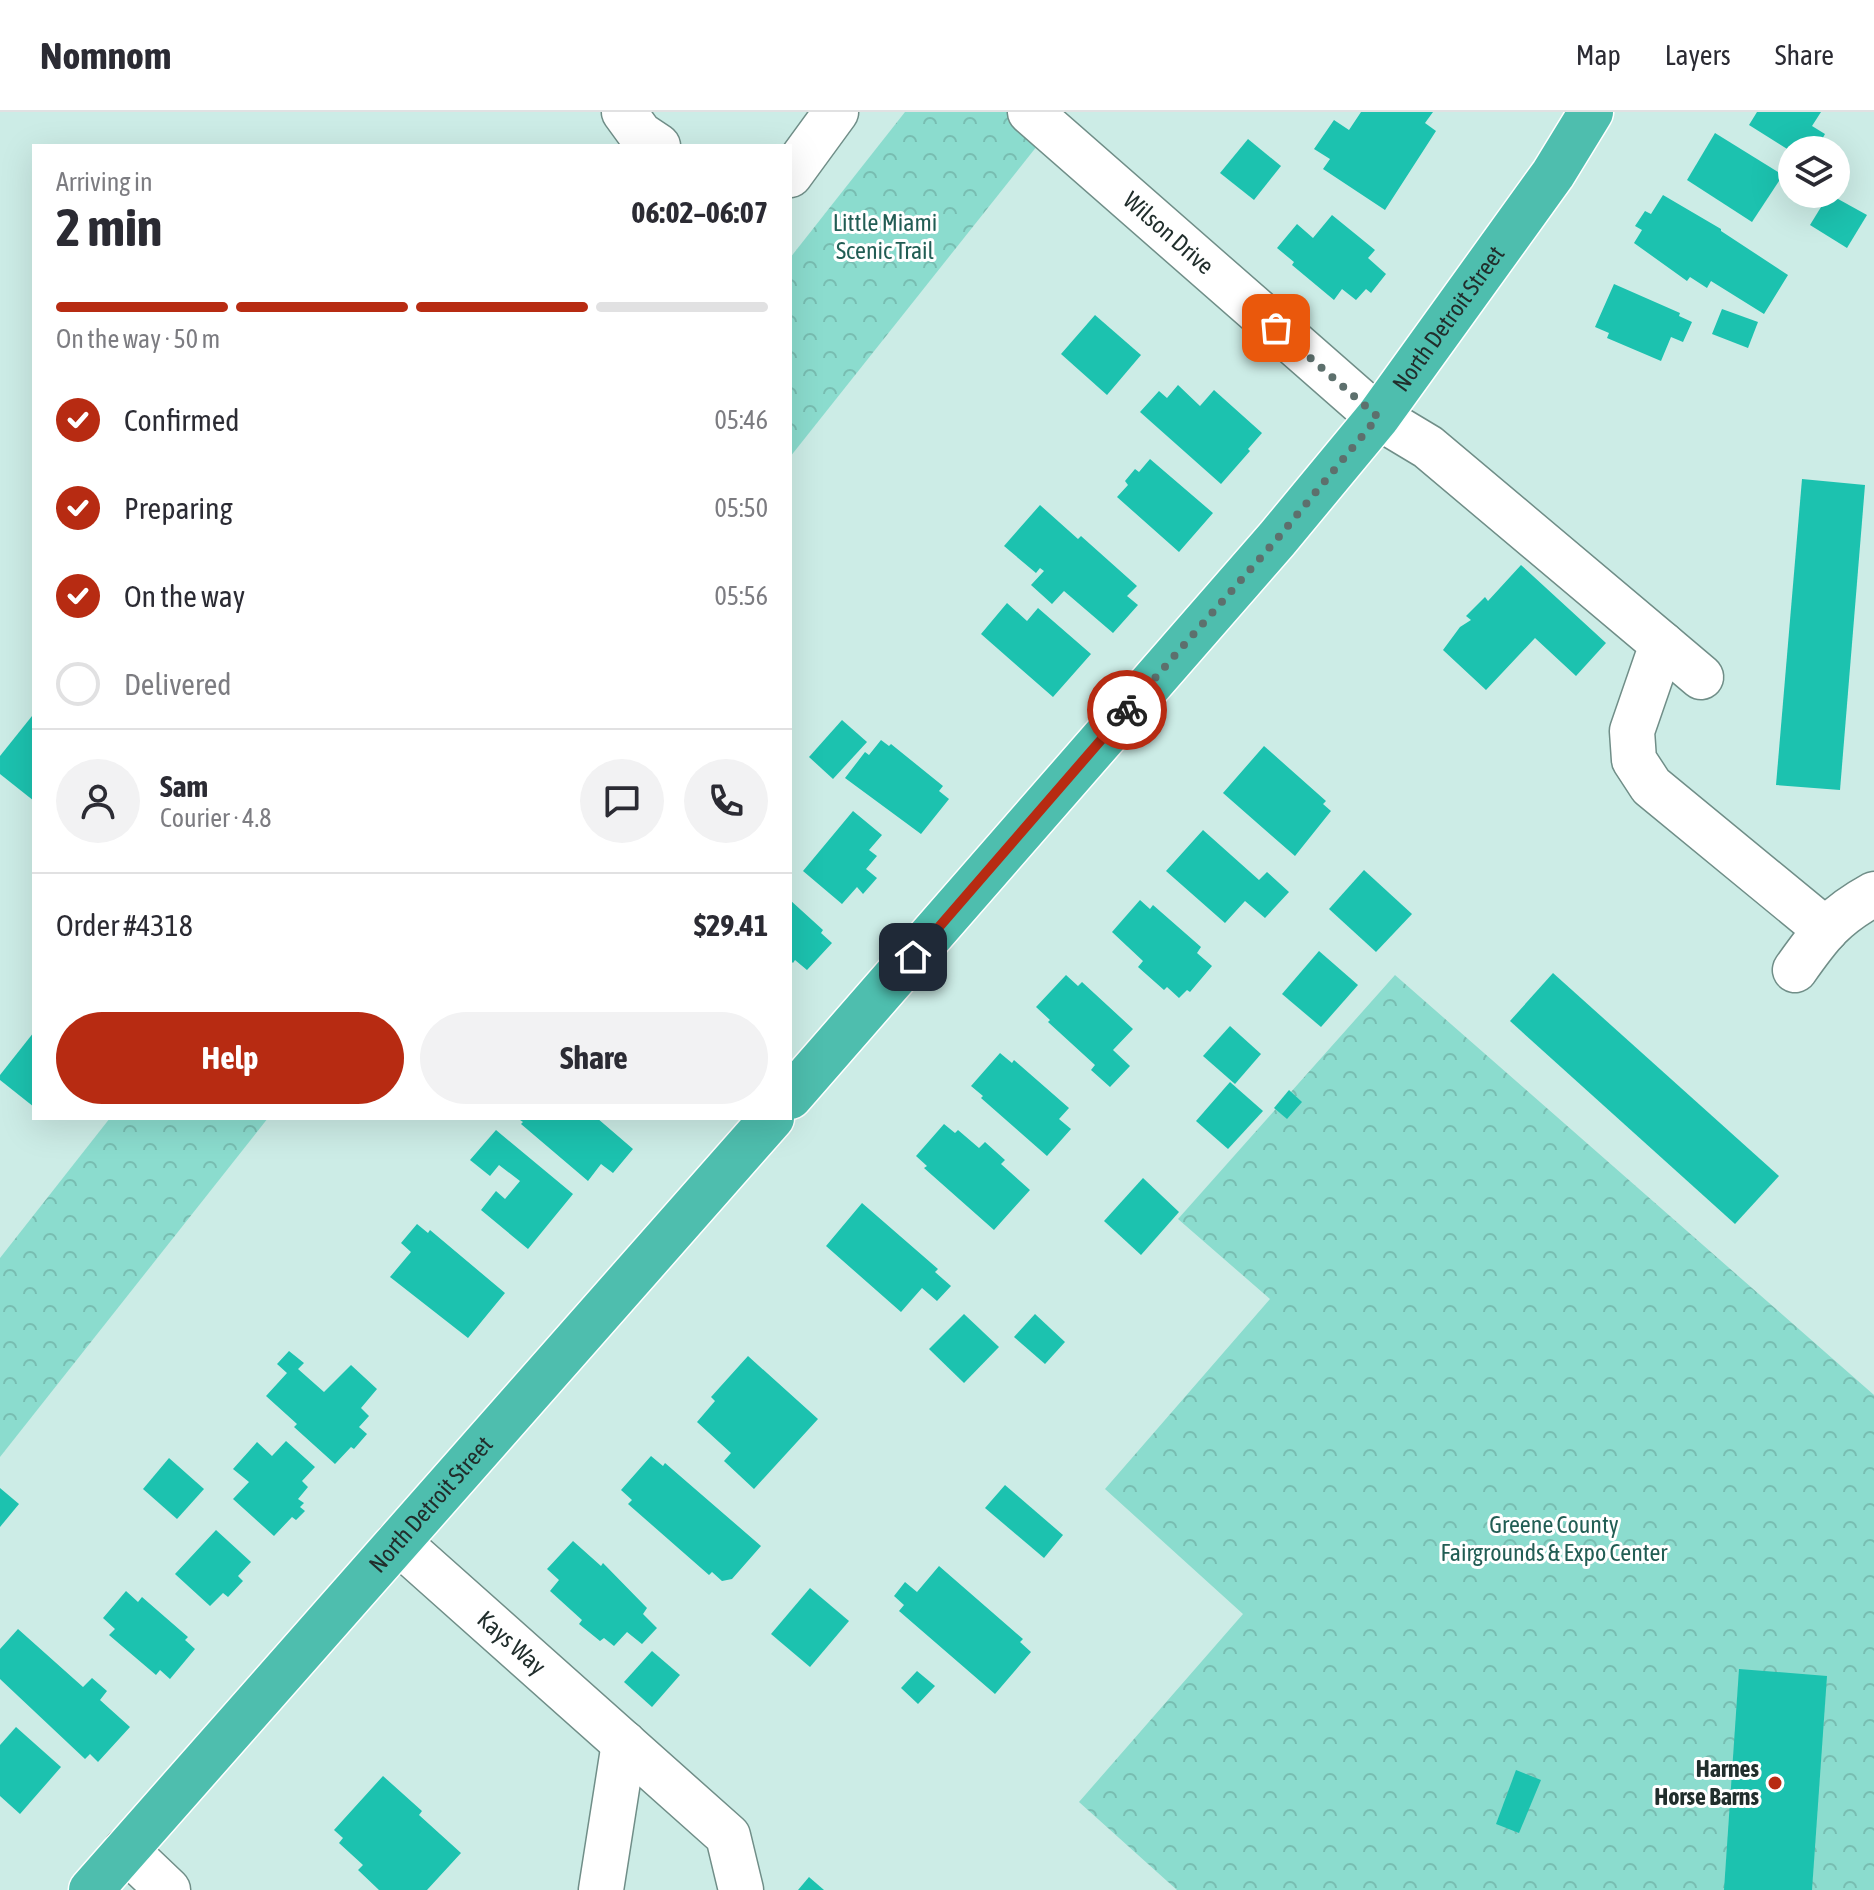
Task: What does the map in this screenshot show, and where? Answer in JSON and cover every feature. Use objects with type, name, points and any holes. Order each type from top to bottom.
[{"type":"highway","name":"North Detroit Street","points":[[792,1095],[1277,539],[1378,417],[1553,174],[1591,112]]},
{"type":"highway","name":"North Detroit Street","points":[[91,1890],[770,1120]]},
{"type":"street","points":[[624,112],[640,134],[655,144]]},
{"type":"street","points":[[792,172],[836,112]]},
{"type":"street","name":"Wilson Drive","points":[[1030,112],[1378,417],[1428,447],[1701,677]]},
{"type":"street","points":[[1662,644],[1632,731],[1634,760],[1651,786],[1826,930]]},
{"type":"street","points":[[1795,970],[1842,913],[1874,894]]},
{"type":"street","name":"Kays Way","points":[[398,1542],[728,1836],[741,1890]]},
{"type":"street","points":[[601,1890],[624,1743]]},
{"type":"street","points":[[126,1850],[168,1890]]},
{"type":"green space","name":"Little Miami Scenic Trail","points":[[905,112],[1064,112],[792,454],[792,255]]},
{"type":"green space","name":"Greene County Fairgrounds & Expo Center","points":[[1395,975],[1874,1395],[1874,1890],[1177,1890],[1079,1802],[1243,1614],[1105,1489],[1270,1299],[1178,1219]]},
{"type":"green space","points":[[108,1120],[266,1120],[0,1457],[0,1258]]},
{"type":"building","points":[[1361,112],[1433,112],[1425,123],[1436,131],[1385,210],[1323,169],[1330,159],[1314,149],[1334,120],[1349,130]]},
{"type":"building","points":[[1757,112],[1821,112],[1812,126],[1825,134],[1778,136],[1778,143],[1749,125]]},
{"type":"building","points":[[1715,133],[1778,172],[1778,183],[1752,222],[1687,180]]},
{"type":"building","points":[[1248,139],[1281,166],[1254,200],[1220,173]]},
{"type":"building","points":[[1663,195],[1721,229],[1788,275],[1764,314],[1711,281],[1707,288],[1690,277],[1687,281],[1634,243],[1642,230],[1635,226],[1645,211],[1651,214]]},
{"type":"building","points":[[1850,206],[1867,215],[1847,248],[1810,225],[1820,208]]},
{"type":"building","points":[[1332,215],[1375,250],[1368,258],[1386,274],[1371,293],[1366,289],[1356,300],[1342,289],[1334,300],[1292,265],[1294,262],[1277,248],[1297,224],[1313,238]]},
{"type":"building","points":[[1614,284],[1680,313],[1679,316],[1692,322],[1683,342],[1671,337],[1661,361],[1607,338],[1609,333],[1595,327]]},
{"type":"building","points":[[1722,309],[1758,322],[1748,348],[1712,334]]},
{"type":"building","points":[[1095,315],[1141,355],[1107,395],[1061,354]]},
{"type":"building","points":[[1178,385],[1200,406],[1214,390],[1262,433],[1221,484],[1140,412],[1159,391],[1167,398]]},
{"type":"building","points":[[1150,459],[1213,513],[1179,552],[1117,497],[1128,485],[1125,481],[1135,469],[1139,472]]},
{"type":"building","points":[[1802,479],[1865,485],[1840,790],[1776,785]]},
{"type":"building","points":[[1040,505],[1078,539],[1081,536],[1137,586],[1127,596],[1138,605],[1113,633],[1064,591],[1052,604],[1031,585],[1044,571],[1040,568],[1036,573],[1004,546]]},
{"type":"building","points":[[1521,565],[1606,643],[1576,676],[1535,638],[1486,690],[1443,650],[1460,627],[1471,620],[1466,616],[1485,597],[1488,601]]},
{"type":"building","points":[[1007,603],[1027,621],[1038,608],[1091,654],[1053,697],[981,634]]},
{"type":"building","points":[[32,716],[32,799],[0,774],[0,756]]},
{"type":"building","points":[[842,720],[867,742],[833,779],[809,757]]},
{"type":"building","points":[[881,740],[889,746],[891,744],[943,786],[939,791],[949,799],[921,834],[845,778],[865,752],[869,755]]},
{"type":"building","points":[[1264,746],[1326,801],[1323,804],[1331,811],[1295,856],[1223,793]]},
{"type":"building","points":[[853,811],[882,835],[869,850],[877,856],[866,869],[877,878],[863,894],[857,887],[842,904],[803,871]]},
{"type":"building","points":[[1203,830],[1259,880],[1267,872],[1289,892],[1265,918],[1245,901],[1225,923],[1166,871]]},
{"type":"building","points":[[1364,870],[1412,914],[1376,952],[1329,909]]},
{"type":"building","points":[[1140,900],[1150,909],[1153,905],[1201,947],[1197,953],[1212,966],[1190,992],[1187,990],[1179,998],[1167,987],[1164,990],[1138,967],[1143,961],[1112,932]]},
{"type":"building","points":[[792,902],[823,930],[821,933],[832,943],[807,970],[795,960],[793,963]]},
{"type":"building","points":[[1319,951],[1358,985],[1321,1027],[1282,994]]},
{"type":"building","points":[[1553,973],[1779,1176],[1735,1224],[1510,1021]]},
{"type":"building","points":[[1066,975],[1078,986],[1082,982],[1133,1029],[1113,1050],[1130,1066],[1110,1087],[1091,1070],[1095,1065],[1036,1007]]},
{"type":"building","points":[[1230,1026],[1261,1054],[1235,1084],[1203,1056]]},
{"type":"building","points":[[32,1035],[32,1105],[0,1080],[0,1075]]},
{"type":"building","points":[[1000,1053],[1012,1063],[1014,1060],[1069,1108],[1059,1119],[1071,1129],[1047,1156],[971,1086]]},
{"type":"building","points":[[1230,1082],[1263,1111],[1228,1149],[1196,1121]]},
{"type":"building","points":[[1289,1090],[1302,1102],[1287,1119],[1274,1108]]},
{"type":"building","points":[[520,1120],[599,1120],[633,1149],[613,1173],[601,1164],[588,1181],[521,1124],[523,1122]]},
{"type":"building","points":[[944,1124],[955,1133],[958,1130],[979,1148],[985,1142],[1005,1160],[1001,1164],[1030,1190],[994,1230],[924,1168],[927,1166],[916,1156]]},
{"type":"building","points":[[496,1130],[573,1194],[528,1249],[481,1210],[496,1191],[505,1199],[520,1181],[499,1165],[490,1176],[470,1160]]},
{"type":"building","points":[[1143,1178],[1179,1212],[1141,1255],[1104,1221]]},
{"type":"building","points":[[862,1203],[938,1269],[935,1272],[951,1286],[937,1301],[922,1288],[901,1312],[826,1246]]},
{"type":"building","points":[[417,1224],[428,1233],[430,1230],[505,1293],[468,1338],[390,1277],[411,1252],[401,1243]]},
{"type":"building","points":[[964,1314],[999,1347],[964,1383],[929,1349]]},
{"type":"building","points":[[1035,1314],[1065,1342],[1045,1364],[1014,1337]]},
{"type":"building","points":[[289,1351],[304,1363],[298,1369],[324,1392],[351,1365],[377,1389],[361,1408],[369,1416],[359,1427],[367,1434],[335,1464],[294,1427],[297,1424],[266,1396],[287,1373],[277,1364]]},
{"type":"building","points":[[748,1356],[818,1419],[754,1489],[724,1461],[731,1453],[697,1422],[715,1401],[711,1397]]},
{"type":"building","points":[[286,1441],[315,1467],[302,1481],[308,1487],[298,1499],[304,1503],[300,1507],[305,1511],[296,1520],[292,1517],[274,1536],[233,1499],[249,1482],[233,1469],[257,1442],[272,1456]]},
{"type":"building","points":[[651,1456],[663,1466],[665,1463],[761,1546],[732,1579],[722,1581],[712,1572],[709,1575],[628,1504],[632,1500],[621,1490]]},
{"type":"building","points":[[169,1458],[204,1489],[177,1519],[143,1489]]},
{"type":"building","points":[[1005,1485],[1063,1535],[1044,1558],[985,1508]]},
{"type":"building","points":[[0,1488],[19,1504],[0,1527]]},
{"type":"building","points":[[216,1530],[251,1562],[238,1576],[243,1581],[228,1597],[223,1593],[210,1606],[175,1574]]},
{"type":"building","points":[[573,1541],[601,1566],[603,1563],[647,1608],[643,1614],[657,1628],[642,1644],[627,1632],[614,1646],[604,1638],[600,1641],[579,1624],[582,1620],[550,1591],[559,1580],[547,1569]]},
{"type":"building","points":[[939,1566],[1023,1639],[1020,1642],[1031,1652],[995,1694],[899,1611],[904,1605],[894,1596],[905,1582],[917,1592]]},
{"type":"building","points":[[810,1588],[849,1621],[810,1667],[771,1634]]},
{"type":"building","points":[[126,1591],[138,1602],[142,1597],[188,1637],[185,1640],[195,1649],[170,1679],[160,1670],[156,1675],[109,1635],[115,1629],[103,1618]]},
{"type":"building","points":[[18,1629],[83,1687],[92,1678],[107,1691],[100,1700],[130,1727],[98,1762],[90,1754],[85,1759],[0,1679],[0,1649]]},
{"type":"building","points":[[652,1651],[680,1675],[652,1707],[624,1682]]},
{"type":"building","name":"Harnes Horse Barns","points":[[1739,1669],[1827,1676],[1812,1890],[1724,1890]]},
{"type":"building","points":[[917,1671],[935,1686],[918,1704],[901,1688]]},
{"type":"building","points":[[16,1727],[61,1767],[20,1814],[0,1796],[0,1745]]},
{"type":"building","points":[[1516,1770],[1541,1780],[1519,1833],[1496,1824]]},
{"type":"building","points":[[383,1776],[422,1811],[419,1815],[461,1853],[427,1890],[379,1890],[358,1870],[363,1865],[339,1843],[343,1838],[334,1830]]},
{"type":"building","points":[[809,1877],[824,1890],[798,1890]]},
{"type":"way so far","points":[[1127,710],[1277,539],[1378,417],[1276,328]]},
{"type":"place","name":"Harnes Horse Barns","points":[[1775,1783]]},
{"type":"route","points":[[913,957],[1127,710]]}]
